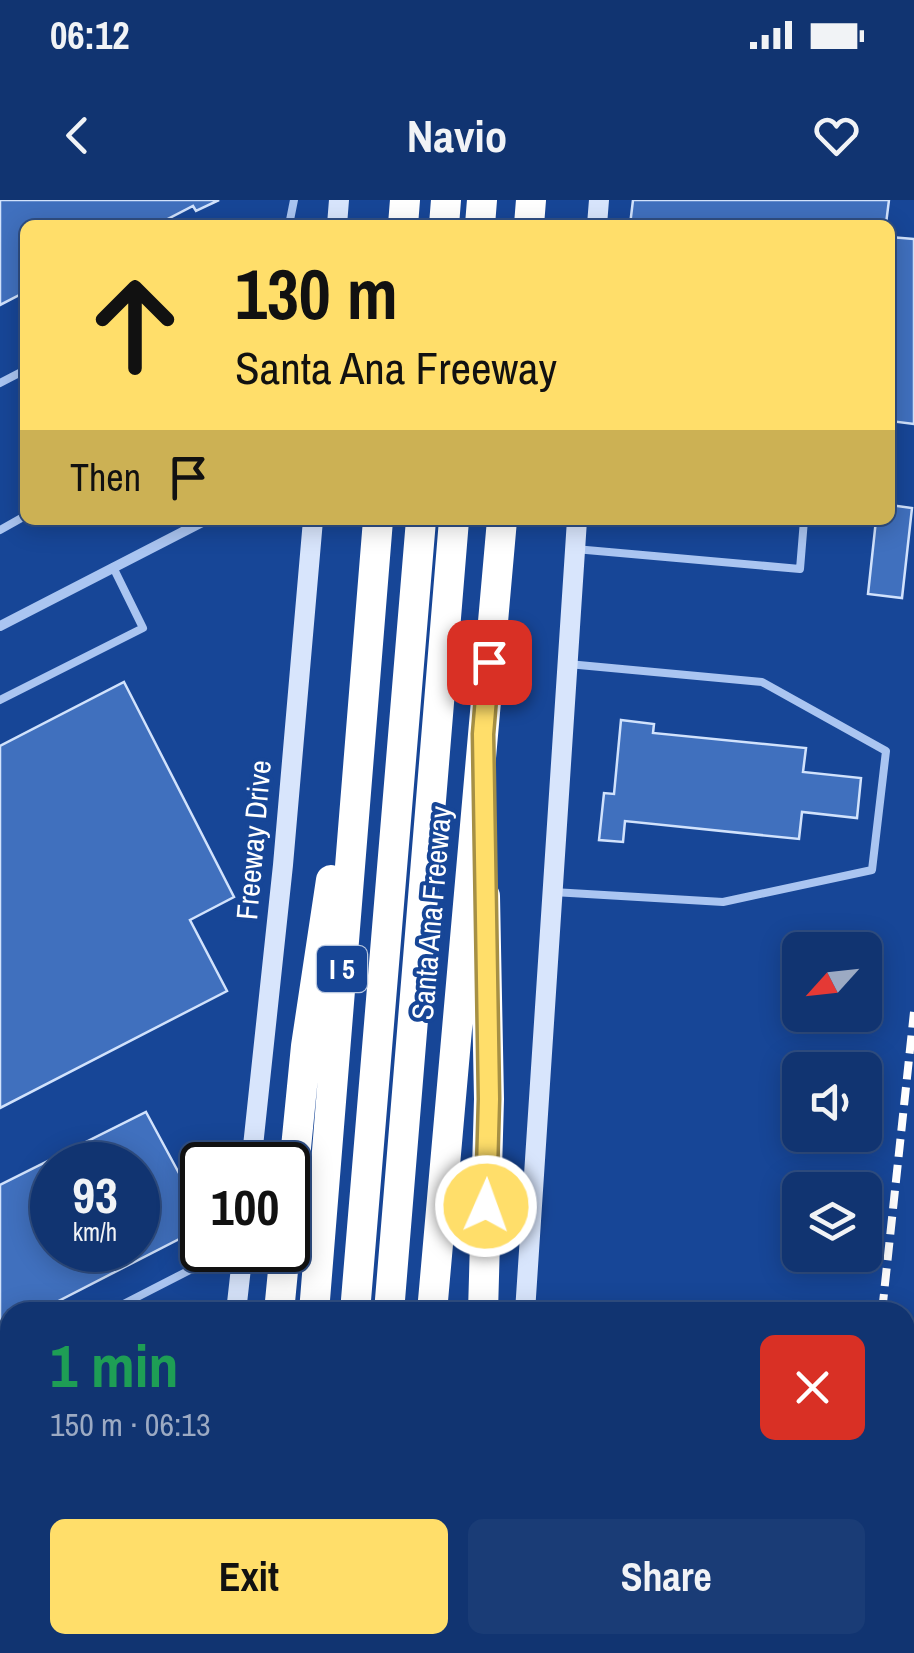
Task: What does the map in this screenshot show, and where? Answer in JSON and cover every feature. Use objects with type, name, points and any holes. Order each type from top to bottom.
[{"type":"highway","name":"I 5","points":[[315,1302],[378,525]]},
{"type":"highway","points":[[356,1302],[421,525]]},
{"type":"highway","points":[[390,1302],[454,525]]},
{"type":"highway","name":"Santa Ana Freeway","points":[[433,1302],[502,525]]},
{"type":"highway","points":[[297,1142],[306,1046],[370,625]]},
{"type":"highway","points":[[483,734],[489,1099],[483,1302]]},
{"type":"highway","points":[[280,1302],[283,1272]]},
{"type":"street","points":[[0,626],[196,525]]},
{"type":"street","name":"Freeway Drive","points":[[254,1142],[313,525]]},
{"type":"street","points":[[527,1302],[578,525]]},
{"type":"street","points":[[237,1302],[241,1272]]},
{"type":"lane","points":[[576,549],[800,569],[804,525]]},
{"type":"lane","points":[[0,700],[143,628],[113,568]]},
{"type":"lane","points":[[553,892],[723,902],[872,870],[886,751],[762,682],[568,664]]},
{"type":"lane","points":[[128,1302],[186,1272]]},
{"type":"building","points":[[0,200],[219,200],[196,211],[193,206],[166,220],[20,220],[20,295],[0,305]]},
{"type":"building","points":[[633,200],[889,200],[886,220],[631,220]]},
{"type":"building","points":[[895,237],[914,239],[914,424],[895,422]]},
{"type":"building","points":[[895,506],[912,508],[902,598],[868,594],[875,525],[895,525]]},
{"type":"building","points":[[124,682],[234,897],[190,920],[227,991],[0,1108],[0,746]]},
{"type":"building","points":[[621,720],[654,724],[653,733],[806,748],[803,772],[861,778],[857,818],[802,812],[799,839],[625,821],[623,842],[599,840],[604,793],[614,794]]},
{"type":"building","points":[[146,1112],[180,1175],[180,1239],[160,1249],[160,1142],[86,1142]]},
{"type":"building","points":[[30,1170],[30,1272],[115,1272],[56,1302],[0,1302],[0,1185]]},
{"type":"railway","points":[[883,1302],[914,1012]]},
{"type":"route","points":[[486,1206],[489,1099],[483,734],[489,662]]}]
